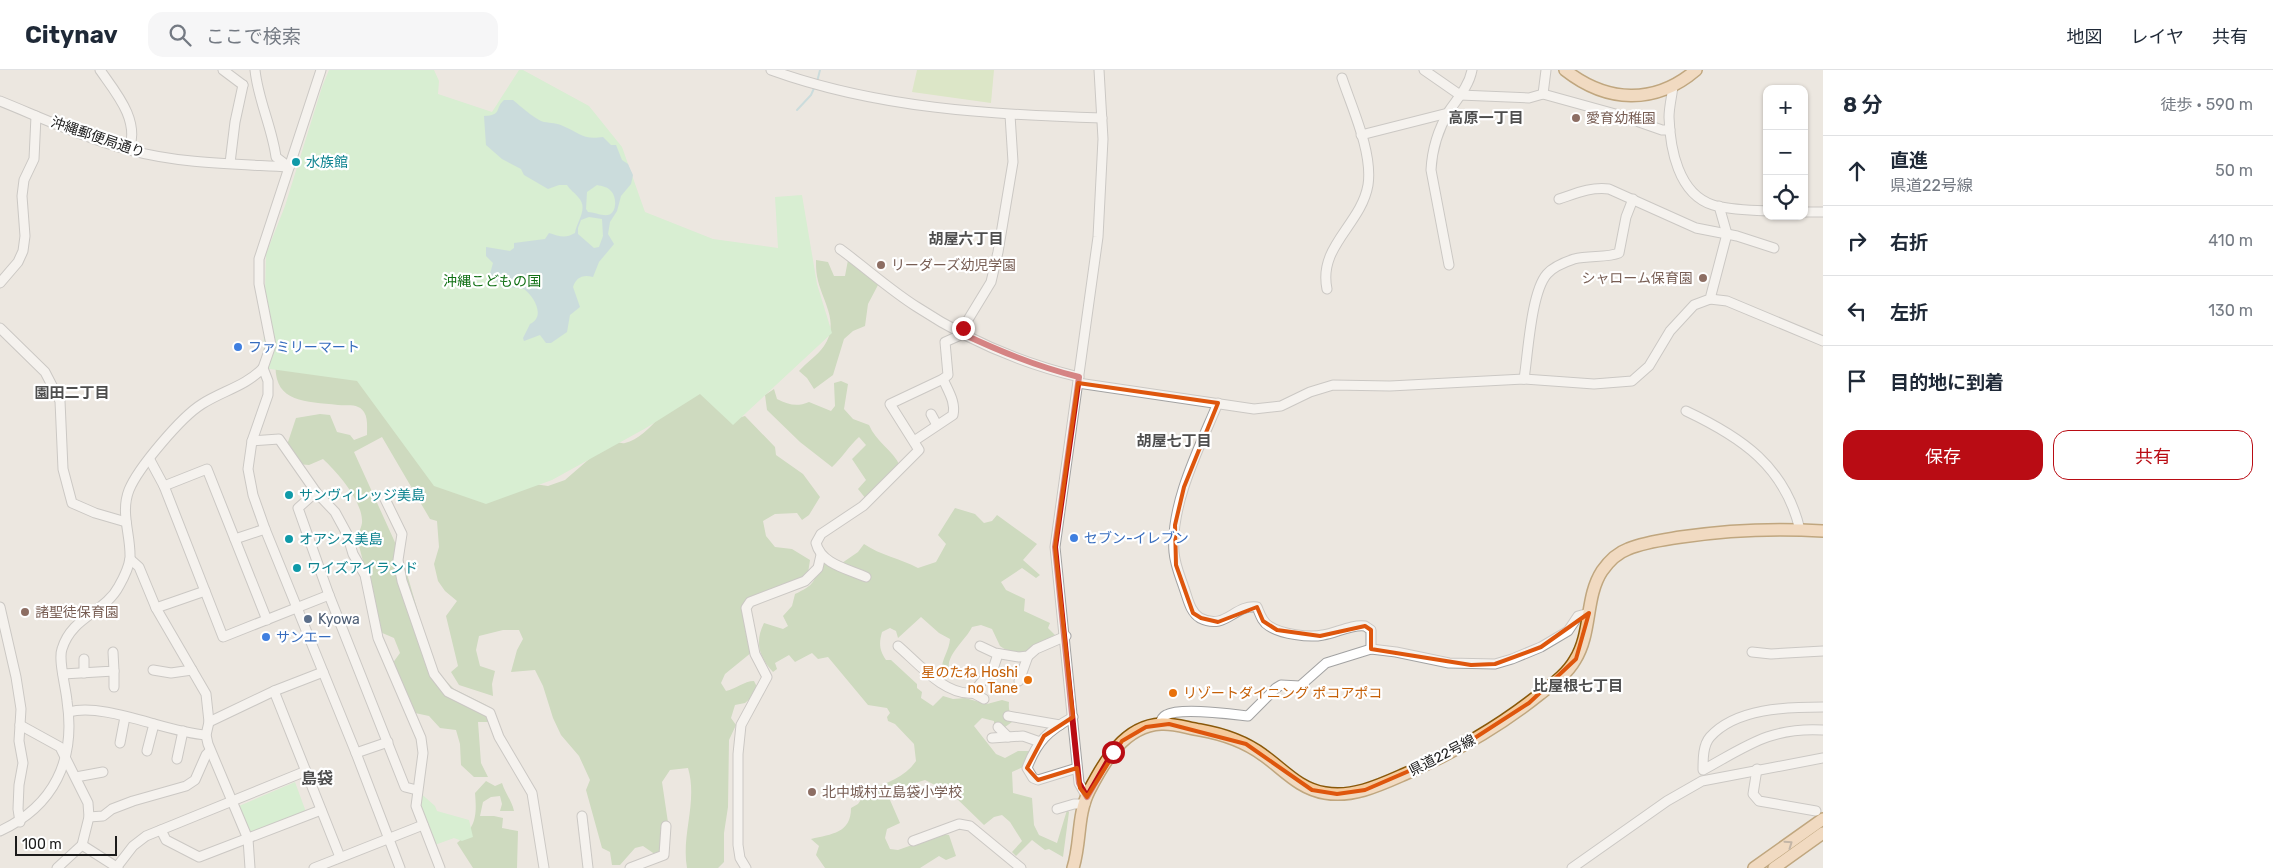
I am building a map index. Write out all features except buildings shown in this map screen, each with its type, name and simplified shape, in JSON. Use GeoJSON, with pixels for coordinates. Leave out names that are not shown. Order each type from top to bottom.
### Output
{"type":"FeatureCollection","features":[{"type":"Feature","properties":{"kind":"main road"},"geometry":{"type":"LineString","coordinates":[[1565,70],[1591,87],[1612,94],[1636,96],[1672,86],[1690,72]]}},
{"type":"Feature","properties":{"kind":"main road","name":"県道22号線"},"geometry":{"type":"LineString","coordinates":[[1074,868],[1080,822],[1086,800],[1113,752],[1122,741],[1139,730],[1160,724],[1213,732],[1246,744],[1299,784],[1312,790],[1337,794],[1365,790],[1453,752],[1536,698],[1566,671],[1576,659],[1585,634],[1588,613],[1601,572],[1609,562],[1626,549],[1642,544],[1695,535],[1743,530],[1823,531]]}},
{"type":"Feature","properties":{"kind":"main road"},"geometry":{"type":"LineString","coordinates":[[1754,868],[1819,815]]}},
{"type":"Feature","properties":{"kind":"main road"},"geometry":{"type":"LineString","coordinates":[[1774,868],[1823,833]]}},
{"type":"Feature","properties":{"kind":"street"},"geometry":{"type":"LineString","coordinates":[[100,70],[121,100],[130,118],[133,138],[129,150]]}},
{"type":"Feature","properties":{"kind":"street"},"geometry":{"type":"LineString","coordinates":[[223,70],[243,85]]}},
{"type":"Feature","properties":{"kind":"street"},"geometry":{"type":"LineString","coordinates":[[255,70],[256,81],[273,135],[276,157],[289,167]]}},
{"type":"Feature","properties":{"kind":"street"},"geometry":{"type":"LineString","coordinates":[[0,831],[20,822],[38,806],[53,787],[66,758],[69,712],[61,651],[70,630],[105,602],[118,588],[130,559],[126,522],[126,499],[130,489],[170,433],[190,412],[215,396],[247,382],[263,368],[271,345],[259,284],[260,259],[322,70]]}},
{"type":"Feature","properties":{"kind":"street"},"geometry":{"type":"LineString","coordinates":[[771,70],[816,85],[893,101],[1010,115],[1102,118]]}},
{"type":"Feature","properties":{"kind":"street"},"geometry":{"type":"LineString","coordinates":[[1057,809],[1086,800],[1080,788],[1066,636],[1055,547],[1098,237],[1102,118],[1099,70]]}},
{"type":"Feature","properties":{"kind":"street"},"geometry":{"type":"LineString","coordinates":[[1424,70],[1460,95],[1529,98],[1543,94],[1619,115],[1662,130],[1670,130]]}},
{"type":"Feature","properties":{"kind":"street"},"geometry":{"type":"LineString","coordinates":[[1449,265],[1431,170],[1431,158],[1448,113],[1468,82],[1472,70]]}},
{"type":"Feature","properties":{"kind":"street"},"geometry":{"type":"LineString","coordinates":[[1543,94],[1546,70]]}},
{"type":"Feature","properties":{"kind":"street"},"geometry":{"type":"LineString","coordinates":[[1327,289],[1324,276],[1327,262],[1353,219],[1368,186],[1367,159],[1342,78]]}},
{"type":"Feature","properties":{"kind":"street"},"geometry":{"type":"LineString","coordinates":[[243,85],[256,81]]}},
{"type":"Feature","properties":{"kind":"street"},"geometry":{"type":"LineString","coordinates":[[230,163],[243,85]]}},
{"type":"Feature","properties":{"kind":"street"},"geometry":{"type":"LineString","coordinates":[[1672,86],[1669,116],[1670,130],[1676,166],[1685,183],[1698,197],[1712,205],[1763,211]]}},
{"type":"Feature","properties":{"kind":"street","name":"沖縄郵便局通り"},"geometry":{"type":"LineString","coordinates":[[0,101],[129,150],[168,158],[289,167]]}},
{"type":"Feature","properties":{"kind":"street"},"geometry":{"type":"LineString","coordinates":[[1361,135],[1448,113]]}},
{"type":"Feature","properties":{"kind":"street"},"geometry":{"type":"LineString","coordinates":[[963,334],[963,328],[990,282],[998,252],[1013,162],[1010,115]]}},
{"type":"Feature","properties":{"kind":"street"},"geometry":{"type":"LineString","coordinates":[[0,283],[18,262],[23,251],[25,236],[22,196],[24,180],[34,159],[36,116]]}},
{"type":"Feature","properties":{"kind":"street"},"geometry":{"type":"LineString","coordinates":[[1559,199],[1584,190],[1609,189],[1696,228],[1760,242],[1774,248]]}},
{"type":"Feature","properties":{"kind":"street"},"geometry":{"type":"LineString","coordinates":[[1524,379],[1538,290],[1547,274],[1572,260],[1587,256],[1614,255],[1619,253],[1626,217],[1633,199]]}},
{"type":"Feature","properties":{"kind":"street"},"geometry":{"type":"LineString","coordinates":[[1710,299],[1727,234],[1719,206]]}},
{"type":"Feature","properties":{"kind":"street"},"geometry":{"type":"LineString","coordinates":[[1808,212],[1823,212]]}},
{"type":"Feature","properties":{"kind":"street"},"geometry":{"type":"LineString","coordinates":[[840,249],[916,307],[963,334],[1044,369],[1078,380],[1254,410],[1281,406],[1310,392],[1333,385],[1390,386],[1524,379],[1594,384],[1632,381],[1649,366],[1670,331],[1694,305],[1710,299],[1727,301],[1823,341]]}},
{"type":"Feature","properties":{"kind":"street"},"geometry":{"type":"LineString","coordinates":[[0,328],[45,372],[60,401],[63,469],[72,503],[95,514],[126,522]]}},
{"type":"Feature","properties":{"kind":"street"},"geometry":{"type":"LineString","coordinates":[[866,577],[831,562],[821,555],[816,543],[821,534],[863,506],[920,450],[890,404],[948,375],[945,342],[963,334]]}},
{"type":"Feature","properties":{"kind":"street"},"geometry":{"type":"LineString","coordinates":[[263,368],[268,381],[268,395],[252,441],[248,461],[250,482],[266,529],[400,868]]}},
{"type":"Feature","properties":{"kind":"street"},"geometry":{"type":"LineString","coordinates":[[914,441],[953,415],[952,398],[943,379]]}},
{"type":"Feature","properties":{"kind":"street"},"geometry":{"type":"LineString","coordinates":[[1218,403],[1184,487],[1175,526],[1174,551],[1176,565],[1193,613],[1201,618],[1218,622],[1230,618],[1242,609],[1257,607],[1263,621],[1268,626],[1277,630],[1306,635],[1320,636],[1365,626],[1371,630],[1371,649]]}},
{"type":"Feature","properties":{"kind":"street"},"geometry":{"type":"LineString","coordinates":[[1686,411],[1724,429],[1739,439],[1763,461],[1775,474],[1786,493],[1800,530]]}},
{"type":"Feature","properties":{"kind":"street"},"geometry":{"type":"LineString","coordinates":[[931,414],[937,425]]}},
{"type":"Feature","properties":{"kind":"street"},"geometry":{"type":"LineString","coordinates":[[252,441],[279,439],[316,492],[335,512],[364,575],[378,638],[421,738],[423,753],[416,806],[440,868]]}},
{"type":"Feature","properties":{"kind":"street"},"geometry":{"type":"LineString","coordinates":[[150,460],[164,486],[223,637],[329,595]]}},
{"type":"Feature","properties":{"kind":"street"},"geometry":{"type":"LineString","coordinates":[[164,486],[208,469],[267,620]]}},
{"type":"Feature","properties":{"kind":"street"},"geometry":{"type":"LineString","coordinates":[[316,492],[298,508],[329,595],[405,787],[417,790]]}},
{"type":"Feature","properties":{"kind":"street"},"geometry":{"type":"LineString","coordinates":[[384,497],[402,534],[398,560],[402,581],[434,674],[448,692],[490,713],[499,737],[532,793],[544,868]]}},
{"type":"Feature","properties":{"kind":"street"},"geometry":{"type":"LineString","coordinates":[[235,539],[266,529]]}},
{"type":"Feature","properties":{"kind":"street"},"geometry":{"type":"LineString","coordinates":[[746,868],[740,858],[737,831],[738,754],[741,725],[767,677],[755,654],[746,608],[750,602],[805,581],[818,568],[821,555]]}},
{"type":"Feature","properties":{"kind":"street"},"geometry":{"type":"LineString","coordinates":[[130,559],[139,567],[156,608],[206,694],[209,722],[206,735],[210,751],[248,839],[250,868]]}},
{"type":"Feature","properties":{"kind":"street"},"geometry":{"type":"LineString","coordinates":[[156,608],[205,591]]}},
{"type":"Feature","properties":{"kind":"street"},"geometry":{"type":"LineString","coordinates":[[0,607],[16,678],[20,725],[19,742],[23,763],[18,785],[20,822]]}},
{"type":"Feature","properties":{"kind":"street"},"geometry":{"type":"LineString","coordinates":[[1160,724],[1161,719],[1167,714],[1176,713],[1212,712],[1248,716],[1281,685],[1300,686],[1326,663],[1371,649],[1449,663],[1495,664],[1541,647],[1568,631],[1578,616],[1588,613]]}},
{"type":"Feature","properties":{"kind":"street"},"geometry":{"type":"LineString","coordinates":[[1019,681],[1028,656],[1036,648],[1066,636]]}},
{"type":"Feature","properties":{"kind":"street"},"geometry":{"type":"LineString","coordinates":[[898,646],[948,689],[962,694],[972,693],[984,699]]}},
{"type":"Feature","properties":{"kind":"street"},"geometry":{"type":"LineString","coordinates":[[980,646],[998,654],[1019,657],[1028,656]]}},
{"type":"Feature","properties":{"kind":"street"},"geometry":{"type":"LineString","coordinates":[[1752,652],[1771,654],[1823,651]]}},
{"type":"Feature","properties":{"kind":"street"},"geometry":{"type":"LineString","coordinates":[[113,652],[114,687]]}},
{"type":"Feature","properties":{"kind":"street"},"geometry":{"type":"LineString","coordinates":[[972,693],[994,666],[998,654]]}},
{"type":"Feature","properties":{"kind":"street"},"geometry":{"type":"LineString","coordinates":[[84,659],[84,673]]}},
{"type":"Feature","properties":{"kind":"street"},"geometry":{"type":"LineString","coordinates":[[153,670],[171,674],[192,670]]}},
{"type":"Feature","properties":{"kind":"street"},"geometry":{"type":"LineString","coordinates":[[63,674],[114,671]]}},
{"type":"Feature","properties":{"kind":"street"},"geometry":{"type":"LineString","coordinates":[[209,722],[274,691],[323,672]]}},
{"type":"Feature","properties":{"kind":"street"},"geometry":{"type":"LineString","coordinates":[[274,691],[340,857]]}},
{"type":"Feature","properties":{"kind":"street"},"geometry":{"type":"LineString","coordinates":[[1702,781],[1704,749],[1710,737],[1722,727],[1768,710],[1823,706]]}},
{"type":"Feature","properties":{"kind":"street"},"geometry":{"type":"LineString","coordinates":[[69,712],[78,710],[125,717],[206,735]]}},
{"type":"Feature","properties":{"kind":"street"},"geometry":{"type":"LineString","coordinates":[[1008,716],[1060,725]]}},
{"type":"Feature","properties":{"kind":"street"},"geometry":{"type":"LineString","coordinates":[[120,743],[125,717]]}},
{"type":"Feature","properties":{"kind":"street"},"geometry":{"type":"LineString","coordinates":[[1073,717],[1060,725],[1034,748],[1027,768],[1033,778],[1038,780],[1078,768]]}},
{"type":"Feature","properties":{"kind":"street"},"geometry":{"type":"LineString","coordinates":[[147,751],[154,724]]}},
{"type":"Feature","properties":{"kind":"street"},"geometry":{"type":"LineString","coordinates":[[20,725],[60,747],[88,804],[89,817],[82,845],[57,868]]}},
{"type":"Feature","properties":{"kind":"street"},"geometry":{"type":"LineString","coordinates":[[998,726],[1008,737]]}},
{"type":"Feature","properties":{"kind":"street"},"geometry":{"type":"LineString","coordinates":[[1703,770],[1758,738],[1800,729],[1823,730]]}},
{"type":"Feature","properties":{"kind":"street"},"geometry":{"type":"LineString","coordinates":[[177,759],[183,731]]}},
{"type":"Feature","properties":{"kind":"street"},"geometry":{"type":"LineString","coordinates":[[992,738],[1023,736],[1040,742]]}},
{"type":"Feature","properties":{"kind":"street"},"geometry":{"type":"LineString","coordinates":[[356,753],[388,742]]}},
{"type":"Feature","properties":{"kind":"street"},"geometry":{"type":"LineString","coordinates":[[89,817],[103,816],[112,809],[133,801],[186,786],[195,780],[206,755],[210,751]]}},
{"type":"Feature","properties":{"kind":"street"},"geometry":{"type":"LineString","coordinates":[[1572,868],[1667,801],[1702,781],[1757,769],[1823,758]]}},
{"type":"Feature","properties":{"kind":"street"},"geometry":{"type":"LineString","coordinates":[[1757,769],[1753,794],[1759,801],[1819,815]]}},
{"type":"Feature","properties":{"kind":"street"},"geometry":{"type":"LineString","coordinates":[[82,845],[117,868],[133,846],[146,836],[306,771]]}},
{"type":"Feature","properties":{"kind":"street"},"geometry":{"type":"LineString","coordinates":[[76,777],[102,772]]}},
{"type":"Feature","properties":{"kind":"street"},"geometry":{"type":"LineString","coordinates":[[161,830],[166,840],[199,857],[321,810]]}},
{"type":"Feature","properties":{"kind":"street"},"geometry":{"type":"LineString","coordinates":[[582,816],[588,868]]}},
{"type":"Feature","properties":{"kind":"street"},"geometry":{"type":"LineString","coordinates":[[913,841],[959,824],[970,826],[1021,868]]}},
{"type":"Feature","properties":{"kind":"street"},"geometry":{"type":"LineString","coordinates":[[314,868],[423,825]]}},
{"type":"Feature","properties":{"kind":"street"},"geometry":{"type":"LineString","coordinates":[[630,868],[664,855],[666,826]]}},
{"type":"Feature","properties":{"kind":"highlighted area"},"geometry":{"type":"Polygon","coordinates":[[[1078,383],[1218,403],[1184,487],[1175,525],[1176,565],[1193,613],[1201,618],[1218,622],[1257,607],[1263,621],[1277,630],[1320,636],[1365,626],[1371,630],[1371,649],[1471,665],[1495,664],[1541,647],[1589,613],[1576,659],[1529,703],[1453,752],[1365,790],[1337,794],[1312,790],[1246,744],[1169,724],[1146,727],[1122,741],[1087,797],[1080,788],[1077,768],[1038,780],[1027,768],[1044,736],[1073,717],[1055,547],[1078,383]]]}},
{"type":"Feature","properties":{"kind":"green space","name":"沖縄こどもの国"},"geometry":{"type":"Polygon","coordinates":[[[329,70],[434,70],[439,81],[438,94],[492,112],[519,70],[523,70],[589,106],[622,147],[645,212],[713,239],[778,248],[775,197],[802,195],[817,284],[832,333],[733,425],[700,394],[646,428],[552,480],[486,504],[434,486],[357,381],[263,368],[266,254],[285,206],[329,70]]]}},
{"type":"Feature","properties":{"kind":"green space"},"geometry":{"type":"Polygon","coordinates":[[[917,70],[994,70],[991,103],[912,92],[917,70]]]}},
{"type":"Feature","properties":{"kind":"green space"},"geometry":{"type":"Polygon","coordinates":[[[276,240],[527,483],[548,486],[565,480],[610,441],[623,443],[635,439],[644,433],[661,415],[689,376],[731,420],[745,416],[775,447],[776,455],[803,474],[820,497],[809,515],[802,520],[797,513],[775,514],[763,521],[766,536],[775,547],[792,549],[810,560],[807,580],[743,606],[752,652],[725,674],[721,683],[726,691],[754,681],[759,691],[745,703],[735,705],[731,718],[736,725],[729,740],[728,807],[724,833],[724,862],[718,868],[687,868],[686,843],[691,793],[688,768],[670,770],[662,782],[670,836],[667,850],[656,855],[643,846],[635,848],[620,865],[612,865],[610,852],[602,848],[586,790],[590,780],[579,756],[561,735],[535,670],[511,672],[517,650],[523,639],[519,630],[503,630],[479,636],[476,650],[480,666],[495,671],[492,684],[493,696],[459,685],[451,672],[458,666],[446,616],[457,601],[445,591],[438,581],[434,564],[439,547],[437,521],[430,519],[382,437],[354,452],[403,560],[429,650],[439,674],[454,689],[486,705],[494,722],[478,722],[481,763],[488,777],[474,777],[461,765],[460,744],[456,730],[440,728],[429,716],[415,713],[392,664],[400,653],[394,638],[380,632],[358,542],[362,520],[357,503],[341,478],[323,459],[309,465],[298,464],[287,445],[296,418],[320,414],[330,415],[337,432],[350,435],[354,440],[367,435],[367,423],[365,414],[359,407],[302,400],[284,392],[279,384],[276,373],[276,240]]]}},
{"type":"Feature","properties":{"kind":"green space"},"geometry":{"type":"Polygon","coordinates":[[[816,260],[828,262],[834,276],[845,276],[848,260],[878,285],[868,304],[865,326],[853,331],[844,339],[833,375],[814,389],[807,378],[799,371],[824,346],[831,328],[828,311],[817,276],[816,260]]]}},
{"type":"Feature","properties":{"kind":"green space"},"geometry":{"type":"Polygon","coordinates":[[[841,381],[848,384],[844,409],[853,419],[869,425],[900,466],[866,499],[858,489],[866,480],[852,459],[866,445],[859,437],[832,467],[800,442],[767,410],[765,395],[774,389],[777,399],[785,403],[797,405],[809,402],[831,411],[835,406],[834,383],[841,381]]]}},
{"type":"Feature","properties":{"kind":"green space"},"geometry":{"type":"Polygon","coordinates":[[[955,508],[975,514],[984,523],[992,521],[997,515],[1037,544],[1023,560],[1040,575],[1036,578],[1022,568],[1001,582],[1006,590],[1025,599],[1024,611],[1050,623],[1048,628],[1055,635],[1029,650],[1015,653],[1000,646],[992,629],[981,625],[972,627],[950,658],[949,670],[943,677],[942,667],[950,639],[939,633],[921,617],[898,638],[896,631],[890,628],[882,632],[881,650],[886,660],[891,660],[917,684],[917,688],[922,692],[921,698],[933,706],[943,696],[953,699],[965,698],[987,704],[1002,700],[1009,702],[1012,722],[1005,727],[994,727],[994,721],[982,718],[974,726],[996,754],[1005,758],[1018,751],[1030,751],[1023,767],[1012,772],[1013,793],[1032,798],[1034,825],[1039,835],[1057,843],[1067,810],[1069,812],[1063,857],[1049,849],[1045,850],[1032,840],[1016,856],[1012,852],[1022,841],[1010,822],[1002,815],[994,817],[984,825],[951,793],[925,780],[889,791],[890,800],[900,823],[887,829],[885,838],[890,849],[898,850],[943,834],[949,835],[956,856],[946,860],[939,856],[920,868],[825,868],[816,855],[819,846],[811,839],[839,831],[848,823],[851,808],[858,804],[869,788],[889,782],[907,771],[916,761],[914,744],[895,724],[888,721],[887,717],[890,713],[887,708],[868,705],[828,657],[818,659],[812,653],[795,662],[789,655],[775,663],[777,669],[773,672],[761,654],[759,642],[761,630],[764,623],[783,629],[788,626],[783,616],[792,606],[795,594],[813,582],[818,561],[867,580],[868,575],[842,563],[858,552],[864,544],[918,568],[936,562],[946,544],[938,535],[955,508]]]}},
{"type":"Feature","properties":{"kind":"green space"},"geometry":{"type":"Polygon","coordinates":[[[486,781],[495,786],[502,783],[514,811],[500,811],[502,804],[500,796],[491,797],[483,802],[480,816],[503,818],[502,828],[518,831],[517,868],[473,868],[457,843],[472,826],[476,808],[475,793],[486,781]]]}},
{"type":"Feature","properties":{"kind":"green space"},"geometry":{"type":"Polygon","coordinates":[[[295,782],[306,812],[254,834],[247,830],[239,806],[295,782]]]}},
{"type":"Feature","properties":{"kind":"green space"},"geometry":{"type":"Polygon","coordinates":[[[417,790],[435,806],[437,811],[469,820],[473,837],[462,841],[454,838],[432,846],[423,825],[417,790]]]}},
{"type":"Feature","properties":{"kind":"water"},"geometry":{"type":"Polygon","coordinates":[[[504,100],[513,100],[541,121],[561,125],[586,137],[603,137],[611,145],[616,145],[622,160],[628,164],[633,175],[631,184],[621,196],[617,211],[610,222],[608,234],[614,244],[599,262],[593,277],[583,276],[576,281],[573,287],[580,307],[570,315],[567,332],[551,343],[546,343],[540,335],[524,341],[523,338],[530,324],[537,317],[538,312],[535,301],[524,289],[506,288],[490,274],[493,263],[486,256],[486,247],[510,251],[514,248],[514,243],[545,239],[549,233],[562,236],[571,235],[575,233],[581,215],[581,201],[567,185],[559,185],[548,189],[524,175],[521,169],[502,159],[486,145],[484,116],[496,113],[504,100]],[[597,185],[587,192],[586,209],[588,212],[603,215],[611,214],[615,204],[613,194],[605,187],[597,185]],[[589,217],[581,220],[578,234],[594,248],[599,247],[603,236],[602,219],[589,217]]]}},
{"type":"Feature","properties":{"kind":"waterway"},"geometry":{"type":"LineString","coordinates":[[817,82],[820,70]]}},
{"type":"Feature","properties":{"kind":"waterway"},"geometry":{"type":"LineString","coordinates":[[797,110],[811,95],[815,86]]}},
{"type":"Feature","properties":{"kind":"place","name":"愛育幼稚園"},"geometry":{"type":"Point","coordinates":[1576,118]}},
{"type":"Feature","properties":{"kind":"place","name":"水族館"},"geometry":{"type":"Point","coordinates":[296,162]}},
{"type":"Feature","properties":{"kind":"place","name":"リーダーズ幼児学園"},"geometry":{"type":"Point","coordinates":[881,265]}},
{"type":"Feature","properties":{"kind":"place","name":"シャローム保育園"},"geometry":{"type":"Point","coordinates":[1703,278]}},
{"type":"Feature","properties":{"kind":"place","name":"ファミリーマート"},"geometry":{"type":"Point","coordinates":[238,347]}},
{"type":"Feature","properties":{"kind":"place","name":"サンヴィレッジ美島"},"geometry":{"type":"Point","coordinates":[289,495]}},
{"type":"Feature","properties":{"kind":"place","name":"セブン-イレブン"},"geometry":{"type":"Point","coordinates":[1074,538]}},
{"type":"Feature","properties":{"kind":"place","name":"オアシス美島"},"geometry":{"type":"Point","coordinates":[289,539]}},
{"type":"Feature","properties":{"kind":"place","name":"ワイズアイランド"},"geometry":{"type":"Point","coordinates":[297,568]}},
{"type":"Feature","properties":{"kind":"place","name":"諸聖徒保育園"},"geometry":{"type":"Point","coordinates":[25,612]}},
{"type":"Feature","properties":{"kind":"place","name":"Kyowa"},"geometry":{"type":"Point","coordinates":[308,619]}},
{"type":"Feature","properties":{"kind":"place","name":"サンエー"},"geometry":{"type":"Point","coordinates":[266,637]}},
{"type":"Feature","properties":{"kind":"place","name":"星のたね Hoshi no Tane"},"geometry":{"type":"Point","coordinates":[1028,680]}},
{"type":"Feature","properties":{"kind":"place","name":"リゾートダイニング ポコアポコ"},"geometry":{"type":"Point","coordinates":[1173,693]}},
{"type":"Feature","properties":{"kind":"place","name":"北中城村立島袋小学校"},"geometry":{"type":"Point","coordinates":[812,792]}},
{"type":"Feature","properties":{"kind":"district","name":"高原一丁目"},"geometry":{"type":"Point","coordinates":[1486,118]}},
{"type":"Feature","properties":{"kind":"district","name":"胡屋六丁目"},"geometry":{"type":"Point","coordinates":[966,239]}},
{"type":"Feature","properties":{"kind":"district","name":"園田二丁目"},"geometry":{"type":"Point","coordinates":[72,393]}},
{"type":"Feature","properties":{"kind":"district","name":"胡屋七丁目"},"geometry":{"type":"Point","coordinates":[1174,441]}},
{"type":"Feature","properties":{"kind":"district","name":"比屋根七丁目"},"geometry":{"type":"Point","coordinates":[1578,686]}},
{"type":"Feature","properties":{"kind":"district","name":"島袋"},"geometry":{"type":"Point","coordinates":[317,778]}},
{"type":"Feature","properties":{"kind":"route"},"geometry":{"type":"LineString","coordinates":[[963,328],[963,334],[1006,354],[1044,369],[1079,377],[1055,547],[1066,636],[1079,783],[1084,795],[1087,797],[1113,752]]}}]}
